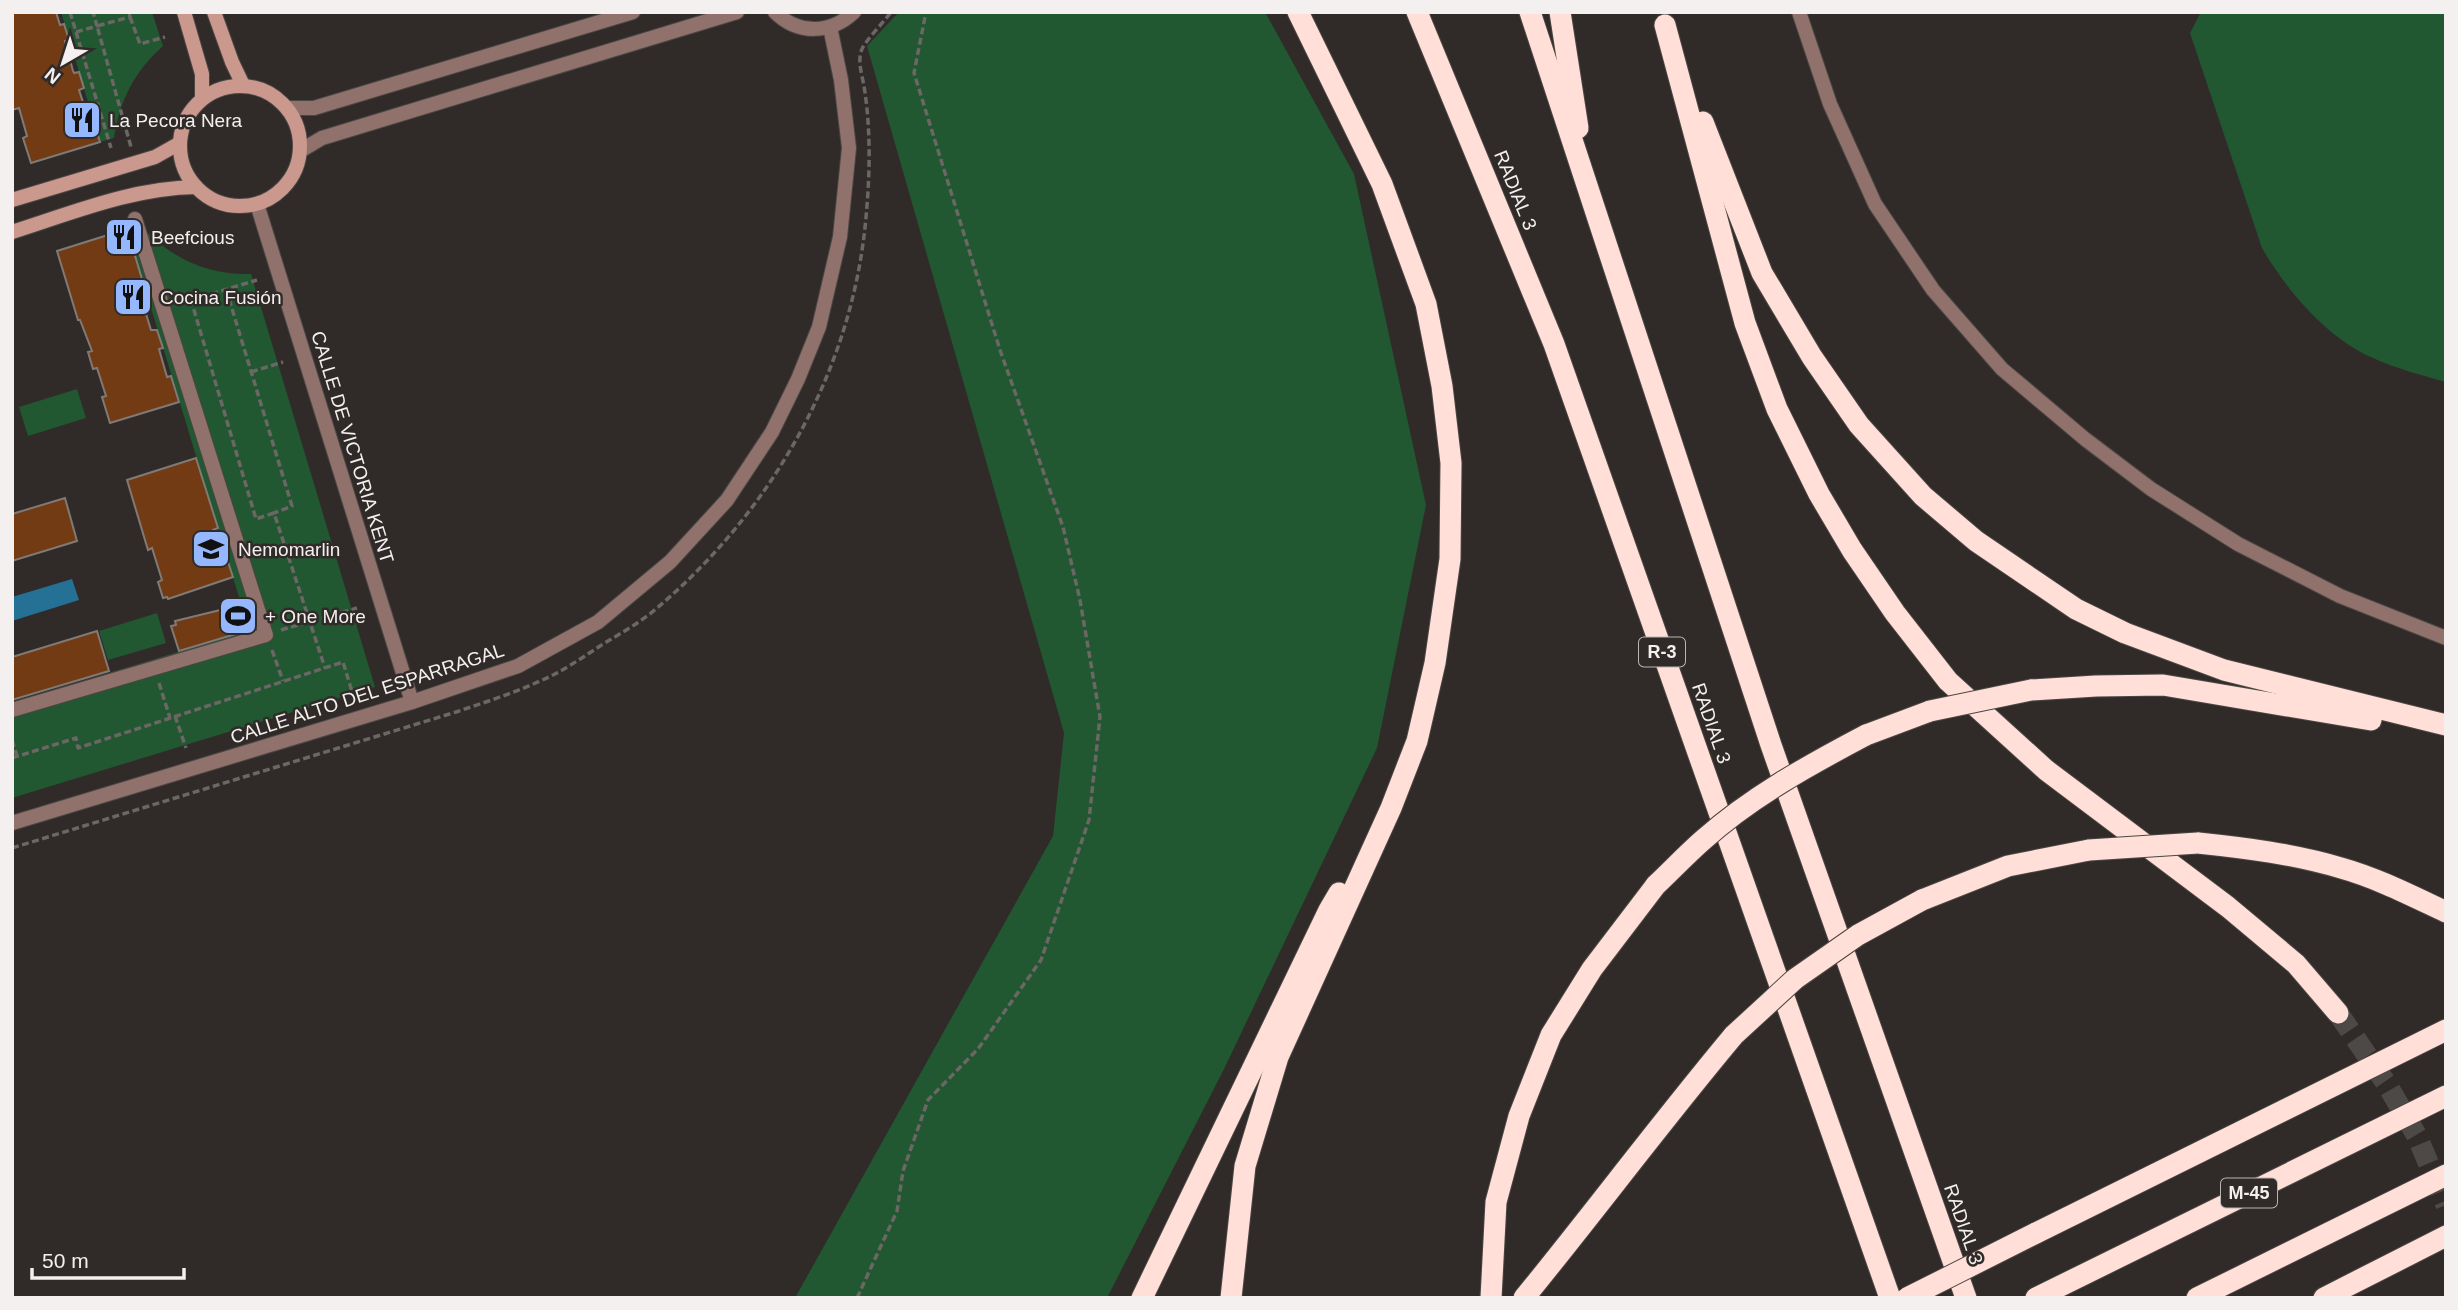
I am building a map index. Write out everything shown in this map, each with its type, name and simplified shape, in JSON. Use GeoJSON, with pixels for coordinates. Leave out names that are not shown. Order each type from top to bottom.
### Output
{"type":"FeatureCollection","features":[{"type":"Feature","properties":{"kind":"highway"},"geometry":{"type":"LineString","coordinates":[[1231,1298],[1245,1166],[1278,1057],[1391,808],[1416,741],[1435,663],[1450,559],[1451,463],[1442,386],[1426,303],[1382,184],[1298,12]]}},
{"type":"Feature","properties":{"kind":"highway","name":"RADIAL 3"},"geometry":{"type":"LineString","coordinates":[[1417,12],[1554,344],[1890,1298]]}},
{"type":"Feature","properties":{"kind":"highway","name":"RADIAL 3"},"geometry":{"type":"LineString","coordinates":[[1530,12],[1587,193],[1771,745],[1966,1298]]}},
{"type":"Feature","properties":{"kind":"highway"},"geometry":{"type":"LineString","coordinates":[[1560,12],[1587,193]]}},
{"type":"Feature","properties":{"kind":"highway"},"geometry":{"type":"LineString","coordinates":[[1663,18],[1762,273],[1812,357],[1859,425],[1923,496],[1976,541],[2025,575],[2076,609],[2125,633],[2224,670],[2446,725]]}},
{"type":"Feature","properties":{"kind":"highway"},"geometry":{"type":"LineString","coordinates":[[1663,18],[1745,323],[1772,396],[1819,494],[1852,550],[1948,681],[2046,770],[2228,908],[2296,964],[2338,1013]]}},
{"type":"Feature","properties":{"kind":"highway"},"geometry":{"type":"LineString","coordinates":[[1491,1298],[1496,1202],[1519,1116],[1551,1035],[1592,969],[1656,885],[1704,839],[1754,800],[1810,765],[1866,735],[1930,711],[2031,690],[2096,685],[2163,685],[2446,733]]}},
{"type":"Feature","properties":{"kind":"highway"},"geometry":{"type":"LineString","coordinates":[[1142,1298],[1329,910],[1391,808]]}},
{"type":"Feature","properties":{"kind":"highway"},"geometry":{"type":"LineString","coordinates":[[1524,1298],[1657,1127],[1734,1034],[1796,979],[1858,935],[1922,900],[2008,866],[2089,850],[2197,844],[2266,850],[2342,868],[2446,912]]}},
{"type":"Feature","properties":{"kind":"highway"},"geometry":{"type":"LineString","coordinates":[[1907,1298],[2446,1030]]}},
{"type":"Feature","properties":{"kind":"highway","name":"M-45"},"geometry":{"type":"LineString","coordinates":[[2044,1294],[2446,1096]]}},
{"type":"Feature","properties":{"kind":"highway"},"geometry":{"type":"LineString","coordinates":[[2197,1298],[2446,1175]]}},
{"type":"Feature","properties":{"kind":"highway"},"geometry":{"type":"LineString","coordinates":[[2324,1298],[2446,1236]]}},
{"type":"Feature","properties":{"kind":"main road"},"geometry":{"type":"LineString","coordinates":[[184,12],[202,74],[202,98]]}},
{"type":"Feature","properties":{"kind":"main road"},"geometry":{"type":"LineString","coordinates":[[214,12],[243,85]]}},
{"type":"Feature","properties":{"kind":"main road"},"geometry":{"type":"LineString","coordinates":[[243,85],[268,92],[288,108],[298,128],[300,151],[294,174],[278,193],[257,204],[240,206],[224,204],[196,187],[186,174],[180,143],[186,118],[202,98],[215,90],[243,85]]}},
{"type":"Feature","properties":{"kind":"main road"},"geometry":{"type":"LineString","coordinates":[[12,200],[155,157],[180,143]]}},
{"type":"Feature","properties":{"kind":"main road"},"geometry":{"type":"LineString","coordinates":[[12,232],[126,196],[166,188],[196,187]]}},
{"type":"Feature","properties":{"kind":"street"},"geometry":{"type":"LineString","coordinates":[[288,108],[314,108],[633,12]]}},
{"type":"Feature","properties":{"kind":"street"},"geometry":{"type":"LineString","coordinates":[[300,151],[322,138],[737,12]]}},
{"type":"Feature","properties":{"kind":"street"},"geometry":{"type":"LineString","coordinates":[[775,12],[797,27],[819,29],[847,19],[854,12]]}},
{"type":"Feature","properties":{"kind":"street"},"geometry":{"type":"LineString","coordinates":[[1799,12],[1830,104],[1875,204],[1933,290],[2001,369],[2085,439],[2151,489],[2238,544],[2340,596],[2446,638]]}},
{"type":"Feature","properties":{"kind":"street","name":"CALLE ALTO DEL ESPARRAGAL"},"geometry":{"type":"LineString","coordinates":[[12,823],[411,702],[518,666],[598,622],[670,562],[727,500],[772,432],[819,327],[840,237],[849,148],[841,80],[830,27]]}},
{"type":"Feature","properties":{"kind":"street","name":"CALLE DE VICTORIA KENT"},"geometry":{"type":"LineString","coordinates":[[257,204],[411,702]]}},
{"type":"Feature","properties":{"kind":"street"},"geometry":{"type":"LineString","coordinates":[[12,710],[266,635],[135,219]]}},
{"type":"Feature","properties":{"kind":"path"},"geometry":{"type":"LineString","coordinates":[[70,12],[111,148]]}},
{"type":"Feature","properties":{"kind":"path"},"geometry":{"type":"LineString","coordinates":[[93,12],[131,147]]}},
{"type":"Feature","properties":{"kind":"path"},"geometry":{"type":"LineString","coordinates":[[12,848],[510,694],[556,674],[624,631],[655,610],[686,582],[744,518],[777,473],[818,395],[844,331],[858,278],[869,181],[868,109],[860,60],[862,49],[891,12]]}},
{"type":"Feature","properties":{"kind":"path"},"geometry":{"type":"LineString","coordinates":[[856,1298],[897,1210],[903,1171],[928,1100],[978,1049],[1041,960],[1089,820],[1100,718],[1080,600],[1063,527],[1000,350],[914,73],[926,12]]}},
{"type":"Feature","properties":{"kind":"path"},"geometry":{"type":"LineString","coordinates":[[76,32],[130,14],[140,44],[165,37]]}},
{"type":"Feature","properties":{"kind":"path"},"geometry":{"type":"LineString","coordinates":[[177,297],[179,304],[257,281]]}},
{"type":"Feature","properties":{"kind":"path"},"geometry":{"type":"LineString","coordinates":[[191,300],[256,519],[292,506],[226,289]]}},
{"type":"Feature","properties":{"kind":"path"},"geometry":{"type":"LineString","coordinates":[[251,372],[283,362]]}},
{"type":"Feature","properties":{"kind":"path"},"geometry":{"type":"LineString","coordinates":[[274,513],[324,668]]}},
{"type":"Feature","properties":{"kind":"path"},"geometry":{"type":"LineString","coordinates":[[283,681],[266,635],[356,608]]}},
{"type":"Feature","properties":{"kind":"path"},"geometry":{"type":"LineString","coordinates":[[12,740],[15,757],[76,738],[78,748],[343,662],[354,698]]}},
{"type":"Feature","properties":{"kind":"path"},"geometry":{"type":"LineString","coordinates":[[155,668],[186,748]]}},
{"type":"Feature","properties":{"kind":"green space"},"geometry":{"type":"Polygon","coordinates":[[[61,12],[152,12],[163,46],[144,66],[124,99],[114,138],[100,142],[61,12]]]}},
{"type":"Feature","properties":{"kind":"green space"},"geometry":{"type":"Polygon","coordinates":[[[899,12],[1265,12],[1354,174],[1426,505],[1377,748],[1224,1069],[1107,1298],[795,1298],[1053,836],[1064,733],[867,46],[899,12]]]}},
{"type":"Feature","properties":{"kind":"green space"},"geometry":{"type":"Polygon","coordinates":[[[2201,12],[2446,12],[2446,382],[2409,372],[2356,349],[2324,326],[2283,281],[2262,248],[2190,33],[2201,12]]]}},
{"type":"Feature","properties":{"kind":"green space"},"geometry":{"type":"Polygon","coordinates":[[[140,225],[164,247],[190,262],[219,271],[251,274],[375,687],[12,798],[12,703],[249,630],[127,229],[140,225]]]}},
{"type":"Feature","properties":{"kind":"green space"},"geometry":{"type":"Polygon","coordinates":[[[77,389],[86,418],[28,436],[19,407],[77,389]]]}},
{"type":"Feature","properties":{"kind":"green space"},"geometry":{"type":"Polygon","coordinates":[[[157,613],[166,643],[108,660],[99,631],[157,613]]]}},
{"type":"Feature","properties":{"kind":"water"},"geometry":{"type":"Polygon","coordinates":[[[72,579],[79,600],[12,621],[12,597],[72,579]]]}},
{"type":"Feature","properties":{"kind":"building"},"geometry":{"type":"Polygon","coordinates":[[[12,12],[56,12],[60,25],[64,24],[69,40],[65,41],[73,71],[79,72],[84,88],[79,90],[88,117],[92,116],[100,142],[31,163],[23,138],[27,136],[19,108],[12,110],[12,12]]]}},
{"type":"Feature","properties":{"kind":"building"},"geometry":{"type":"Polygon","coordinates":[[[127,229],[148,299],[143,304],[151,330],[157,330],[163,348],[159,349],[167,377],[171,376],[179,402],[110,423],[102,397],[106,396],[97,368],[93,369],[88,352],[92,351],[78,320],[57,251],[127,229]]]}},
{"type":"Feature","properties":{"kind":"building"},"geometry":{"type":"Polygon","coordinates":[[[196,458],[218,528],[213,530],[213,533],[221,560],[227,559],[233,577],[168,599],[163,598],[158,582],[162,580],[152,548],[148,550],[127,480],[196,458]]]}},
{"type":"Feature","properties":{"kind":"building"},"geometry":{"type":"Polygon","coordinates":[[[65,498],[77,541],[12,561],[12,514],[65,498]]]}},
{"type":"Feature","properties":{"kind":"building"},"geometry":{"type":"Polygon","coordinates":[[[241,605],[249,630],[179,651],[171,626],[176,625],[175,621],[241,605]]]}},
{"type":"Feature","properties":{"kind":"building"},"geometry":{"type":"Polygon","coordinates":[[[97,631],[109,671],[12,700],[12,657],[97,631]]]}},
{"type":"Feature","properties":{"kind":"tunnel"},"geometry":{"type":"LineString","coordinates":[[2338,1013],[2386,1083],[2417,1136],[2446,1205]]}},
{"type":"Feature","properties":{"kind":"place","name":"La Pecora Nera"},"geometry":{"type":"Point","coordinates":[82,120]}},
{"type":"Feature","properties":{"kind":"place","name":"Beefcious"},"geometry":{"type":"Point","coordinates":[124,237]}},
{"type":"Feature","properties":{"kind":"place","name":"Cocina Fusión"},"geometry":{"type":"Point","coordinates":[133,297]}},
{"type":"Feature","properties":{"kind":"place","name":"Nemomarlin"},"geometry":{"type":"Point","coordinates":[211,549]}},
{"type":"Feature","properties":{"kind":"place","name":"+ One More"},"geometry":{"type":"Point","coordinates":[238,616]}}]}
